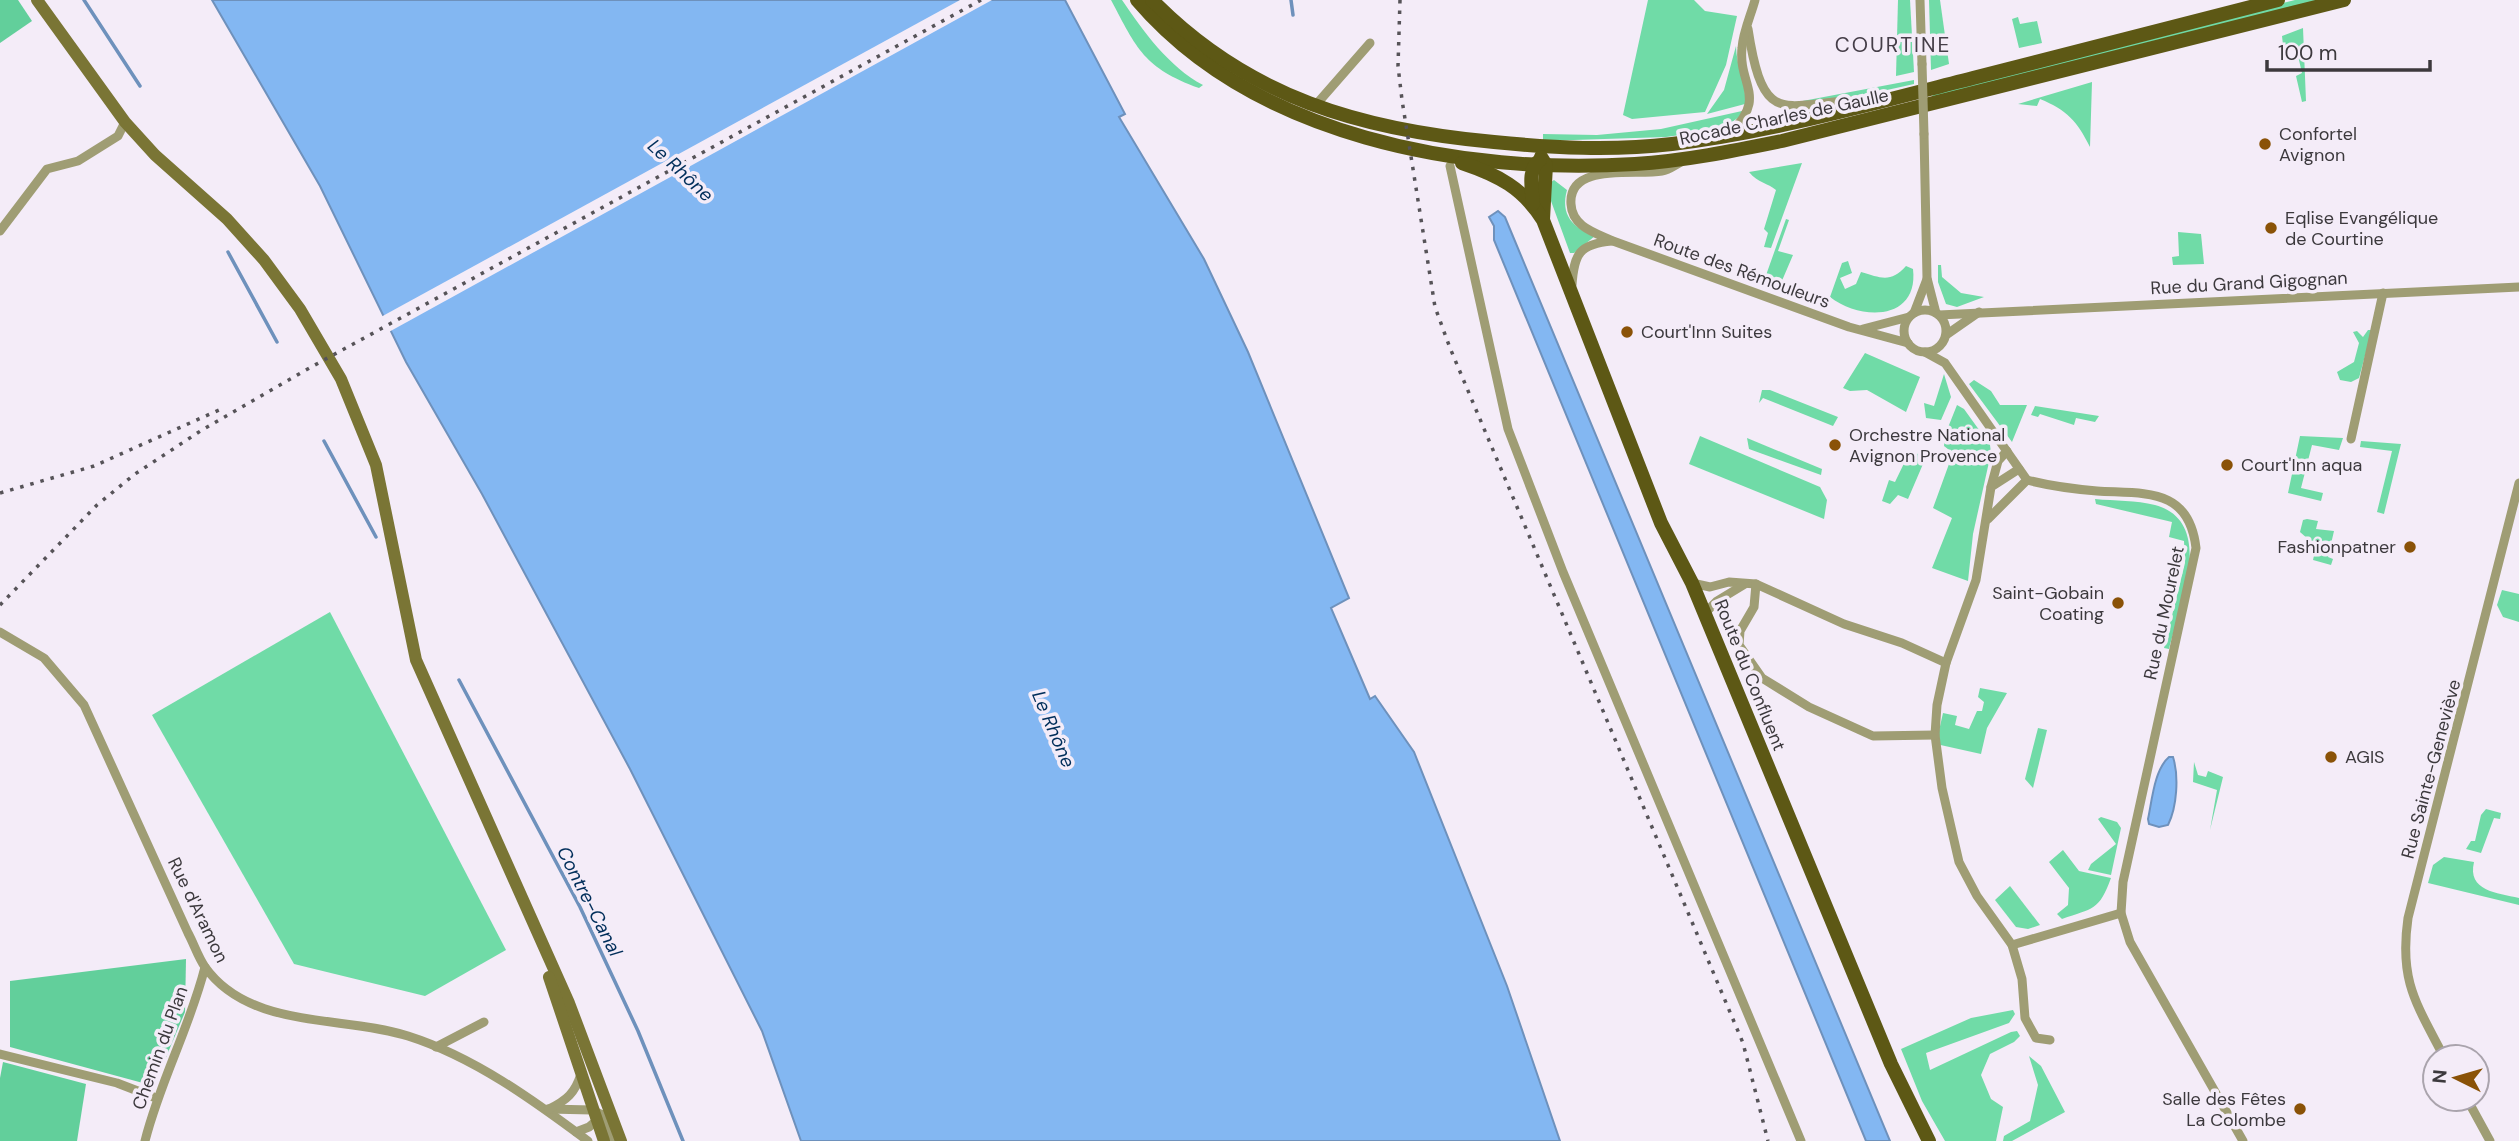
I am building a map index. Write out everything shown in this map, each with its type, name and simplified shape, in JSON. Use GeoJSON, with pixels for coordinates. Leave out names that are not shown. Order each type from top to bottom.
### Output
{"type":"FeatureCollection","features":[{"type":"Feature","properties":{"kind":"main road"},"geometry":{"type":"LineString","coordinates":[[37,0],[93,82],[125,122],[155,155],[227,219],[264,260],[300,309],[341,379],[376,465],[416,660],[535,933],[569,1003],[621,1141]]}},
{"type":"Feature","properties":{"kind":"main road","name":"Rocade Charles de Gaulle"},"geometry":{"type":"LineString","coordinates":[[1137,0],[1169,33],[1255,92],[1307,116],[1375,139],[1446,160],[1627,164],[1689,158],[1845,127],[2344,0]]}},
{"type":"Feature","properties":{"kind":"main road","name":"Rocade Charles de Gaulle"},"geometry":{"type":"LineString","coordinates":[[1152,0],[1225,62],[1314,107],[1380,125],[1457,139],[1576,149],[1645,147],[1729,134],[1884,100],[2278,0]]}},
{"type":"Feature","properties":{"kind":"main road"},"geometry":{"type":"LineString","coordinates":[[1523,145],[1541,163],[1543,220]]}},
{"type":"Feature","properties":{"kind":"main road"},"geometry":{"type":"LineString","coordinates":[[1541,163],[1556,155],[1607,156],[1645,147]]}},
{"type":"Feature","properties":{"kind":"main road","name":"Route du Confluent"},"geometry":{"type":"LineString","coordinates":[[1446,160],[1508,182],[1533,204],[1543,220],[1661,523],[1692,583],[1891,1065],[1929,1141]]}},
{"type":"Feature","properties":{"kind":"main road"},"geometry":{"type":"LineString","coordinates":[[1533,204],[1541,163]]}},
{"type":"Feature","properties":{"kind":"main road"},"geometry":{"type":"LineString","coordinates":[[535,933],[581,1074],[598,1116],[604,1141]]}},
{"type":"Feature","properties":{"kind":"street"},"geometry":{"type":"LineString","coordinates":[[1729,134],[1743,119],[1749,103],[1749,84],[1741,62],[1742,44],[1755,0]]}},
{"type":"Feature","properties":{"kind":"street"},"geometry":{"type":"LineString","coordinates":[[1920,0],[1927,278],[1937,314],[1945,324],[1945,363]]}},
{"type":"Feature","properties":{"kind":"street"},"geometry":{"type":"LineString","coordinates":[[1748,29],[1754,69],[1765,92],[1776,102],[1788,107],[1805,107],[1844,100],[1884,100]]}},
{"type":"Feature","properties":{"kind":"street"},"geometry":{"type":"LineString","coordinates":[[1314,107],[1370,43]]}},
{"type":"Feature","properties":{"kind":"street"},"geometry":{"type":"LineString","coordinates":[[0,231],[47,169],[78,161],[118,136],[125,122]]}},
{"type":"Feature","properties":{"kind":"street","name":"Route des Rémouleurs"},"geometry":{"type":"LineString","coordinates":[[1689,158],[1664,171],[1589,177],[1575,187],[1571,204],[1576,220],[1589,230],[1614,241],[1860,329],[1908,343]]}},
{"type":"Feature","properties":{"kind":"street"},"geometry":{"type":"LineString","coordinates":[[1446,160],[1508,429],[1563,572],[1801,1141]]}},
{"type":"Feature","properties":{"kind":"street"},"geometry":{"type":"LineString","coordinates":[[1572,291],[1575,259],[1582,250],[1592,243],[1614,241]]}},
{"type":"Feature","properties":{"kind":"street"},"geometry":{"type":"LineString","coordinates":[[1927,278],[1904,330],[1908,343],[1945,363],[2026,480],[1988,519]]}},
{"type":"Feature","properties":{"kind":"street","name":"Rue du Grand Gigognan"},"geometry":{"type":"LineString","coordinates":[[1937,314],[2519,287]]}},
{"type":"Feature","properties":{"kind":"street"},"geometry":{"type":"LineString","coordinates":[[2351,439],[2383,293]]}},
{"type":"Feature","properties":{"kind":"street"},"geometry":{"type":"LineString","coordinates":[[1860,329],[1925,310],[1937,314]]}},
{"type":"Feature","properties":{"kind":"street"},"geometry":{"type":"LineString","coordinates":[[1924,352],[1935,350],[1944,339],[1980,311]]}},
{"type":"Feature","properties":{"kind":"street"},"geometry":{"type":"LineString","coordinates":[[2007,451],[1998,461],[1991,486],[1988,519],[1976,580],[1946,663],[1937,705],[1936,735],[1942,788],[1959,862],[1977,896],[2012,945],[2022,979],[2025,1018],[2036,1038],[2050,1040]]}},
{"type":"Feature","properties":{"kind":"street"},"geometry":{"type":"LineString","coordinates":[[1991,486],[2020,469]]}},
{"type":"Feature","properties":{"kind":"street","name":"Rue du Mourelet"},"geometry":{"type":"LineString","coordinates":[[2026,480],[2067,488],[2159,495],[2186,514],[2194,534],[2196,548],[2123,882],[2121,913]]}},
{"type":"Feature","properties":{"kind":"street","name":"Rue Sainte-Geneviève"},"geometry":{"type":"LineString","coordinates":[[2437,1043],[2415,1001],[2407,979],[2403,952],[2411,907],[2519,483]]}},
{"type":"Feature","properties":{"kind":"street"},"geometry":{"type":"LineString","coordinates":[[1692,583],[1710,587],[1729,582],[1751,584],[1844,624],[1902,643],[1946,663]]}},
{"type":"Feature","properties":{"kind":"street"},"geometry":{"type":"LineString","coordinates":[[1704,614],[1717,601],[1751,584]]}},
{"type":"Feature","properties":{"kind":"street"},"geometry":{"type":"LineString","coordinates":[[1751,584],[1754,607],[1740,631],[1740,645],[1762,678],[1809,707],[1873,736],[1936,735]]}},
{"type":"Feature","properties":{"kind":"street","name":"Rue d'Aramon"},"geometry":{"type":"LineString","coordinates":[[0,632],[44,658],[84,705],[205,967],[239,996],[263,1008],[408,1036],[486,1071],[548,1109],[598,1116]]}},
{"type":"Feature","properties":{"kind":"street"},"geometry":{"type":"LineString","coordinates":[[2012,945],[2121,913],[2130,942],[2243,1141]]}},
{"type":"Feature","properties":{"kind":"street","name":"Chemin du Plan"},"geometry":{"type":"LineString","coordinates":[[145,1141],[156,1098],[191,1014],[205,967]]}},
{"type":"Feature","properties":{"kind":"street"},"geometry":{"type":"LineString","coordinates":[[436,1047],[484,1022]]}},
{"type":"Feature","properties":{"kind":"street"},"geometry":{"type":"LineString","coordinates":[[0,1054],[117,1083],[156,1098]]}},
{"type":"Feature","properties":{"kind":"street"},"geometry":{"type":"LineString","coordinates":[[581,1074],[576,1088],[566,1101],[548,1109],[588,1141]]}},
{"type":"Feature","properties":{"kind":"street"},"geometry":{"type":"LineString","coordinates":[[576,1132],[598,1116],[605,1097]]}},
{"type":"Feature","properties":{"kind":"street"},"geometry":{"type":"LineString","coordinates":[[2475,1113],[2490,1141]]}},
{"type":"Feature","properties":{"kind":"street"},"geometry":{"type":"LineString","coordinates":[[598,1116],[614,1141]]}},
{"type":"Feature","properties":{"kind":"green space"},"geometry":{"type":"Polygon","coordinates":[[[0,0],[18,0],[32,21],[0,43],[0,0]]]}},
{"type":"Feature","properties":{"kind":"green space"},"geometry":{"type":"Polygon","coordinates":[[[1111,0],[1122,0],[1168,58],[1203,85],[1199,88],[1166,73],[1144,55],[1111,0]]]}},
{"type":"Feature","properties":{"kind":"green space"},"geometry":{"type":"Polygon","coordinates":[[[1648,0],[1694,0],[1705,11],[1737,16],[1726,65],[1705,112],[1632,119],[1623,115],[1648,0]]]}},
{"type":"Feature","properties":{"kind":"green space"},"geometry":{"type":"Polygon","coordinates":[[[1898,0],[1910,0],[1914,72],[1896,76],[1898,0]]]}},
{"type":"Feature","properties":{"kind":"green space"},"geometry":{"type":"Polygon","coordinates":[[[1929,0],[1940,0],[1949,64],[1931,70],[1929,0]]]}},
{"type":"Feature","properties":{"kind":"green space"},"geometry":{"type":"Polygon","coordinates":[[[2295,0],[2321,0],[1932,99],[1933,91],[2295,0]]]}},
{"type":"Feature","properties":{"kind":"green space"},"geometry":{"type":"Polygon","coordinates":[[[2018,17],[2020,24],[2037,21],[2042,43],[2019,48],[2012,19],[2018,17]]]}},
{"type":"Feature","properties":{"kind":"green space"},"geometry":{"type":"Polygon","coordinates":[[[2303,28],[2306,101],[2302,102],[2296,76],[2302,73],[2295,43],[2283,45],[2282,36],[2303,28]]]}},
{"type":"Feature","properties":{"kind":"green space"},"geometry":{"type":"Polygon","coordinates":[[[1736,46],[1745,104],[1707,114],[1724,90],[1736,46]]]}},
{"type":"Feature","properties":{"kind":"green space"},"geometry":{"type":"Polygon","coordinates":[[[1914,80],[1914,84],[1853,98],[1792,103],[1914,80]]]}},
{"type":"Feature","properties":{"kind":"green space"},"geometry":{"type":"Polygon","coordinates":[[[2092,82],[2090,147],[2076,123],[2057,107],[2040,99],[2037,106],[2018,104],[2092,82]]]}},
{"type":"Feature","properties":{"kind":"green space"},"geometry":{"type":"Polygon","coordinates":[[[1742,111],[1742,115],[1722,129],[1666,137],[1543,141],[1543,134],[1597,135],[1661,129],[1742,111]]]}},
{"type":"Feature","properties":{"kind":"green space"},"geometry":{"type":"Polygon","coordinates":[[[1802,163],[1771,248],[1764,247],[1768,233],[1764,229],[1776,190],[1749,172],[1802,163]]]}},
{"type":"Feature","properties":{"kind":"green space"},"geometry":{"type":"Polygon","coordinates":[[[1554,180],[1567,190],[1565,207],[1570,219],[1580,229],[1595,236],[1574,253],[1570,253],[1551,201],[1550,183],[1554,180]]]}},
{"type":"Feature","properties":{"kind":"green space"},"geometry":{"type":"Polygon","coordinates":[[[1786,219],[1789,220],[1778,251],[1793,255],[1781,283],[1765,278],[1786,219]]]}},
{"type":"Feature","properties":{"kind":"green space"},"geometry":{"type":"Polygon","coordinates":[[[2178,232],[2201,234],[2204,264],[2173,265],[2172,257],[2179,256],[2178,232]]]}},
{"type":"Feature","properties":{"kind":"green space"},"geometry":{"type":"Polygon","coordinates":[[[1848,261],[1852,273],[1840,278],[1845,289],[1856,284],[1861,272],[1885,278],[1895,275],[1906,266],[1913,269],[1912,286],[1907,299],[1898,307],[1885,312],[1871,312],[1843,305],[1830,297],[1842,263],[1848,261]]]}},
{"type":"Feature","properties":{"kind":"green space"},"geometry":{"type":"Polygon","coordinates":[[[1938,265],[1941,265],[1942,277],[1961,293],[1984,297],[1957,307],[1946,304],[1938,282],[1938,265]]]}},
{"type":"Feature","properties":{"kind":"green space"},"geometry":{"type":"Polygon","coordinates":[[[2368,330],[2372,330],[2359,378],[2351,382],[2340,380],[2337,372],[2354,362],[2359,343],[2353,332],[2357,331],[2363,337],[2368,330]]]}},
{"type":"Feature","properties":{"kind":"green space"},"geometry":{"type":"Polygon","coordinates":[[[1865,353],[1920,377],[1906,412],[1867,390],[1850,391],[1843,388],[1865,353]]]}},
{"type":"Feature","properties":{"kind":"green space"},"geometry":{"type":"Polygon","coordinates":[[[1944,374],[1951,397],[1941,420],[1926,418],[1924,403],[1934,406],[1944,374]]]}},
{"type":"Feature","properties":{"kind":"green space"},"geometry":{"type":"Polygon","coordinates":[[[1974,380],[1991,391],[2000,405],[2027,405],[2012,442],[1969,384],[1974,380]]]}},
{"type":"Feature","properties":{"kind":"green space"},"geometry":{"type":"Polygon","coordinates":[[[1762,390],[1770,390],[1838,417],[1833,426],[1763,398],[1759,403],[1762,390]]]}},
{"type":"Feature","properties":{"kind":"green space"},"geometry":{"type":"Polygon","coordinates":[[[1957,405],[1964,409],[1990,445],[1991,453],[1973,534],[1968,581],[1932,568],[1952,518],[1933,508],[1953,453],[1944,446],[1945,435],[1957,405]]]}},
{"type":"Feature","properties":{"kind":"green space"},"geometry":{"type":"Polygon","coordinates":[[[2035,406],[2099,416],[2095,422],[2076,418],[2074,425],[2040,414],[2038,417],[2031,415],[2035,406]]]}},
{"type":"Feature","properties":{"kind":"green space"},"geometry":{"type":"Polygon","coordinates":[[[1700,436],[1820,487],[1827,500],[1824,519],[1689,464],[1700,436]]]}},
{"type":"Feature","properties":{"kind":"green space"},"geometry":{"type":"Polygon","coordinates":[[[2300,436],[2343,438],[2339,450],[2312,445],[2301,488],[2323,493],[2321,501],[2288,493],[2300,436]]]}},
{"type":"Feature","properties":{"kind":"green space"},"geometry":{"type":"Polygon","coordinates":[[[1747,438],[1822,469],[1821,475],[1749,449],[1747,438]]]}},
{"type":"Feature","properties":{"kind":"green space"},"geometry":{"type":"Polygon","coordinates":[[[2361,441],[2401,444],[2384,514],[2377,512],[2392,451],[2360,447],[2361,441]]]}},
{"type":"Feature","properties":{"kind":"green space"},"geometry":{"type":"Polygon","coordinates":[[[1910,451],[1926,457],[1908,499],[1898,495],[1890,504],[1882,501],[1889,480],[1895,482],[1910,451]]]}},
{"type":"Feature","properties":{"kind":"green space"},"geometry":{"type":"Polygon","coordinates":[[[2095,499],[2155,505],[2174,514],[2185,529],[2189,547],[2189,568],[2169,649],[2164,648],[2185,563],[2184,541],[2169,537],[2172,522],[2096,504],[2095,499]]]}},
{"type":"Feature","properties":{"kind":"green space"},"geometry":{"type":"Polygon","coordinates":[[[2303,520],[2318,521],[2316,529],[2334,531],[2328,557],[2333,559],[2331,565],[2313,560],[2316,546],[2300,532],[2303,520]]]}},
{"type":"Feature","properties":{"kind":"green space"},"geometry":{"type":"Polygon","coordinates":[[[2502,590],[2519,594],[2519,622],[2503,617],[2497,605],[2502,590]]]}},
{"type":"Feature","properties":{"kind":"green space"},"geometry":{"type":"Polygon","coordinates":[[[330,612],[506,950],[425,996],[294,964],[152,715],[330,612]]]}},
{"type":"Feature","properties":{"kind":"green space"},"geometry":{"type":"Polygon","coordinates":[[[1980,688],[2007,693],[1987,728],[1981,754],[1936,744],[1943,713],[1957,716],[1955,725],[1969,729],[1977,711],[1982,711],[1984,702],[1978,697],[1980,688]]]}},
{"type":"Feature","properties":{"kind":"green space"},"geometry":{"type":"Polygon","coordinates":[[[2038,728],[2047,730],[2033,788],[2025,779],[2038,728]]]}},
{"type":"Feature","properties":{"kind":"green space"},"geometry":{"type":"Polygon","coordinates":[[[2194,762],[2198,775],[2206,777],[2208,771],[2223,777],[2210,830],[2217,790],[2193,782],[2194,762]]]}},
{"type":"Feature","properties":{"kind":"green space"},"geometry":{"type":"Polygon","coordinates":[[[2486,809],[2501,813],[2500,819],[2494,818],[2481,853],[2466,849],[2471,841],[2475,841],[2481,815],[2486,809]]]}},
{"type":"Feature","properties":{"kind":"green space"},"geometry":{"type":"Polygon","coordinates":[[[2101,817],[2117,822],[2121,828],[2111,875],[2088,870],[2091,864],[2116,844],[2098,819],[2101,817]]]}},
{"type":"Feature","properties":{"kind":"green space"},"geometry":{"type":"Polygon","coordinates":[[[2063,850],[2079,871],[2111,878],[2103,897],[2094,907],[2062,919],[2057,914],[2068,905],[2069,888],[2049,862],[2063,850]]]}},
{"type":"Feature","properties":{"kind":"green space"},"geometry":{"type":"Polygon","coordinates":[[[2444,857],[2474,862],[2473,872],[2479,885],[2493,892],[2519,898],[2519,905],[2428,883],[2433,865],[2444,857]]]}},
{"type":"Feature","properties":{"kind":"green space"},"geometry":{"type":"Polygon","coordinates":[[[2010,886],[2040,925],[2028,929],[2016,927],[1995,900],[2010,886]]]}},
{"type":"Feature","properties":{"kind":"green space"},"geometry":{"type":"Polygon","coordinates":[[[186,959],[185,1012],[154,1086],[10,1047],[10,981],[186,959]]]}},
{"type":"Feature","properties":{"kind":"green space"},"geometry":{"type":"Polygon","coordinates":[[[2013,1010],[2015,1014],[2009,1023],[1926,1053],[1930,1070],[2011,1032],[2017,1031],[2020,1036],[1990,1054],[1981,1075],[1991,1099],[2003,1107],[1996,1141],[1945,1141],[1922,1101],[1901,1049],[1971,1018],[2013,1010]]]}},
{"type":"Feature","properties":{"kind":"green space"},"geometry":{"type":"Polygon","coordinates":[[[2029,1056],[2041,1066],[2065,1112],[2012,1141],[2003,1141],[2004,1136],[2030,1121],[2038,1085],[2029,1056]]]}},
{"type":"Feature","properties":{"kind":"green space"},"geometry":{"type":"Polygon","coordinates":[[[3,1062],[86,1084],[77,1141],[0,1141],[0,1078],[3,1062]]]}},
{"type":"Feature","properties":{"kind":"water","name":"Le Rhône"},"geometry":{"type":"Polygon","coordinates":[[[212,0],[1065,0],[1125,114],[1119,117],[1204,259],[1248,352],[1349,598],[1331,608],[1370,699],[1375,696],[1414,752],[1507,986],[1560,1141],[801,1141],[762,1031],[630,769],[482,494],[406,362],[320,186],[212,0]]]}},
{"type":"Feature","properties":{"kind":"water"},"geometry":{"type":"Polygon","coordinates":[[[1498,211],[1505,217],[1890,1141],[1866,1141],[1494,240],[1494,226],[1489,217],[1498,211]]]}},
{"type":"Feature","properties":{"kind":"water"},"geometry":{"type":"Polygon","coordinates":[[[2169,757],[2173,757],[2175,765],[2175,801],[2168,825],[2159,827],[2149,824],[2148,819],[2157,778],[2169,757]]]}},
{"type":"Feature","properties":{"kind":"pier"},"geometry":{"type":"Polygon","coordinates":[[[960,0],[992,0],[387,333],[379,318],[960,0]]]}},
{"type":"Feature","properties":{"kind":"waterway","name":"Contre-Canal"},"geometry":{"type":"LineString","coordinates":[[84,0],[140,86]]}},
{"type":"Feature","properties":{"kind":"waterway"},"geometry":{"type":"LineString","coordinates":[[1291,0],[1293,15]]}},
{"type":"Feature","properties":{"kind":"waterway","name":"Contre-Canal"},"geometry":{"type":"LineString","coordinates":[[228,252],[277,342]]}},
{"type":"Feature","properties":{"kind":"waterway","name":"Contre-Canal"},"geometry":{"type":"LineString","coordinates":[[324,441],[376,537]]}},
{"type":"Feature","properties":{"kind":"waterway","name":"Contre-Canal"},"geometry":{"type":"LineString","coordinates":[[459,680],[580,907],[638,1031],[683,1141]]}},
{"type":"Feature","properties":{"kind":"railway"},"geometry":{"type":"LineString","coordinates":[[0,605],[97,505],[135,474],[202,430],[313,366],[981,0]]}},
{"type":"Feature","properties":{"kind":"railway"},"geometry":{"type":"LineString","coordinates":[[1400,0],[1398,66],[1435,307],[1743,1043],[1768,1141]]}},
{"type":"Feature","properties":{"kind":"railway"},"geometry":{"type":"LineString","coordinates":[[0,493],[94,466],[219,410]]}},
{"type":"Feature","properties":{"kind":"place","name":"Confortel Avignon"},"geometry":{"type":"Point","coordinates":[2265,144]}},
{"type":"Feature","properties":{"kind":"place","name":"Eqlise Evangélique de Courtine"},"geometry":{"type":"Point","coordinates":[2271,228]}},
{"type":"Feature","properties":{"kind":"place","name":"Court'Inn Suites"},"geometry":{"type":"Point","coordinates":[1627,332]}},
{"type":"Feature","properties":{"kind":"place","name":"Orchestre National Avignon Provence"},"geometry":{"type":"Point","coordinates":[1835,445]}},
{"type":"Feature","properties":{"kind":"place","name":"Court'Inn aqua"},"geometry":{"type":"Point","coordinates":[2227,465]}},
{"type":"Feature","properties":{"kind":"place","name":"Fashionpatner"},"geometry":{"type":"Point","coordinates":[2410,547]}},
{"type":"Feature","properties":{"kind":"place","name":"Saint-Gobain Coating"},"geometry":{"type":"Point","coordinates":[2118,603]}},
{"type":"Feature","properties":{"kind":"place","name":"AGIS"},"geometry":{"type":"Point","coordinates":[2331,757]}},
{"type":"Feature","properties":{"kind":"place","name":"Salle des Fêtes La Colombe"},"geometry":{"type":"Point","coordinates":[2300,1109]}},
{"type":"Feature","properties":{"kind":"district","name":"COURTINE"},"geometry":{"type":"Point","coordinates":[1893,45]}}]}
